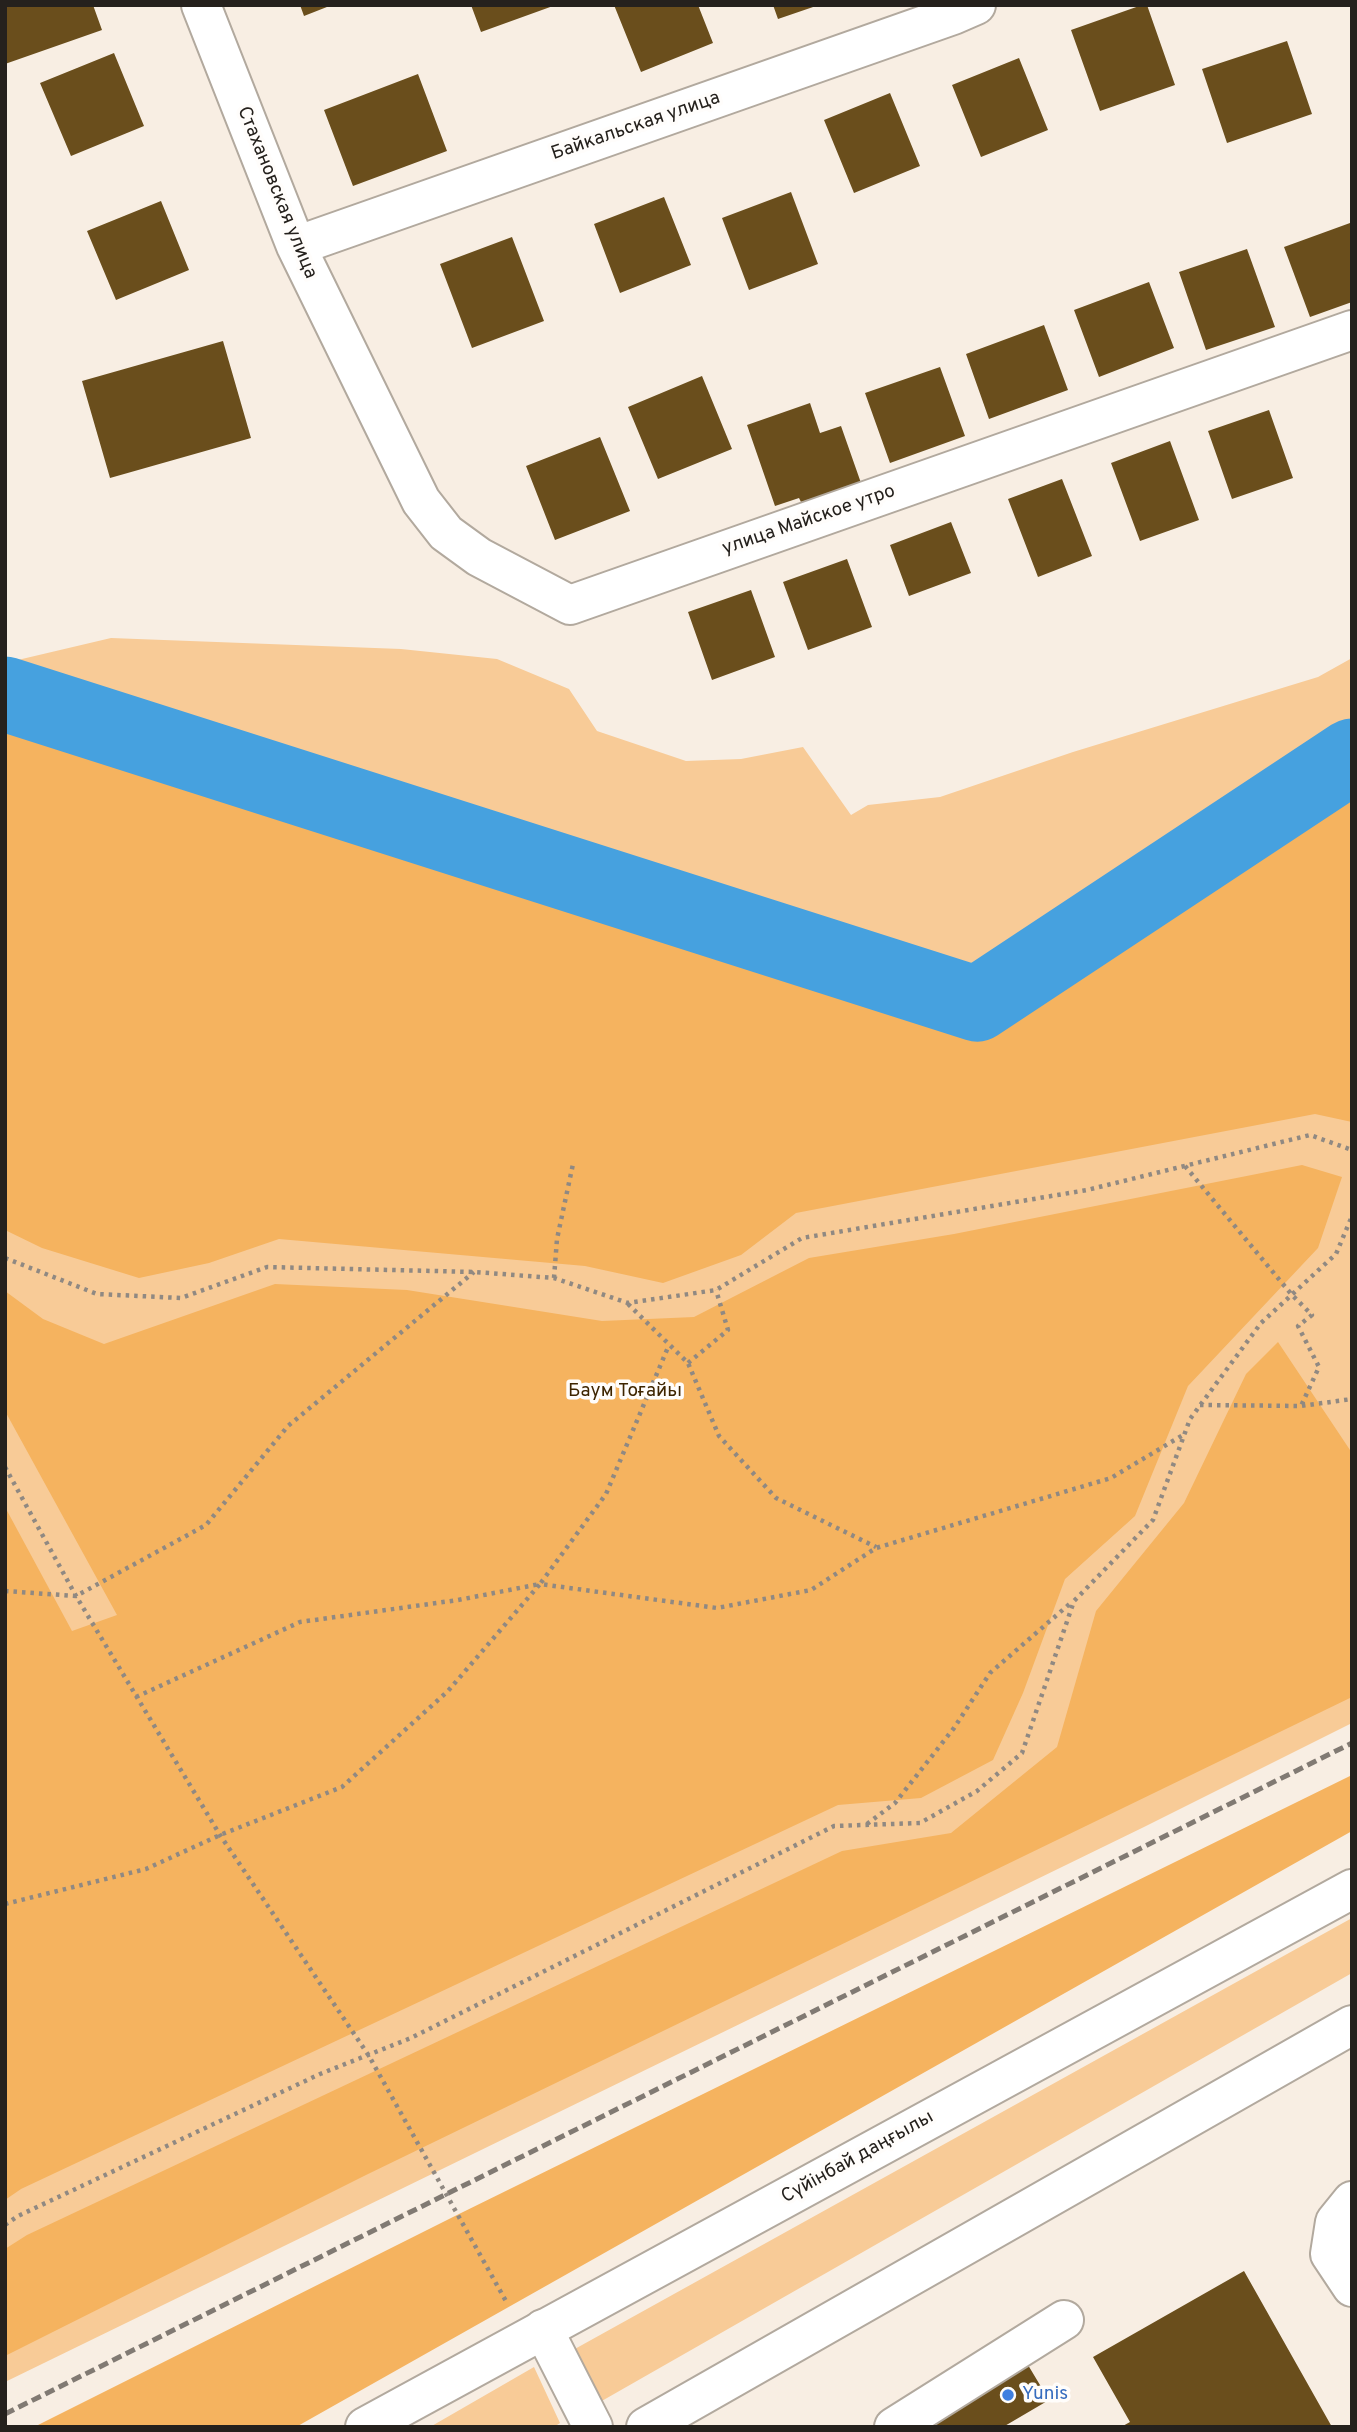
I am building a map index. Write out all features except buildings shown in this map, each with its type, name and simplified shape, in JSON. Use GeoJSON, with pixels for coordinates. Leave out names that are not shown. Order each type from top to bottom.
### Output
{"type":"FeatureCollection","features":[{"type":"Feature","properties":{"kind":"street","name":"Стахановская улица"},"geometry":{"type":"LineString","coordinates":[[201,5],[296,246],[359,378]]}},
{"type":"Feature","properties":{"kind":"street","name":"Байкальская улица"},"geometry":{"type":"LineString","coordinates":[[296,246],[960,9]]}},
{"type":"Feature","properties":{"kind":"street","name":"улица Майское утро"},"geometry":{"type":"LineString","coordinates":[[359,378],[421,501],[446,533],[479,557],[570,605],[1352,330]]}},
{"type":"Feature","properties":{"kind":"street","name":"Сүйінбай даңғылы"},"geometry":{"type":"LineString","coordinates":[[365,2427],[1352,1889]]}},
{"type":"Feature","properties":{"kind":"street"},"geometry":{"type":"LineString","coordinates":[[646,2427],[1352,2025]]}},
{"type":"Feature","properties":{"kind":"street"},"geometry":{"type":"LineString","coordinates":[[1352,2201],[1335,2222],[1330,2254],[1352,2287]]}},
{"type":"Feature","properties":{"kind":"street"},"geometry":{"type":"LineString","coordinates":[[894,2427],[1064,2320]]}},
{"type":"Feature","properties":{"kind":"street"},"geometry":{"type":"LineString","coordinates":[[535,2334],[593,2427]]}},
{"type":"Feature","properties":{"kind":"path"},"geometry":{"type":"LineString","coordinates":[[628,1303],[716,1290],[802,1238],[1087,1190],[1310,1135],[1352,1150]]}},
{"type":"Feature","properties":{"kind":"path"},"geometry":{"type":"LineString","coordinates":[[554,1278],[557,1239],[573,1164]]}},
{"type":"Feature","properties":{"kind":"path"},"geometry":{"type":"LineString","coordinates":[[1185,1166],[1292,1295],[1312,1315],[1298,1326],[1319,1367],[1301,1406]]}},
{"type":"Feature","properties":{"kind":"path"},"geometry":{"type":"LineString","coordinates":[[864,1825],[895,1803],[954,1728],[990,1673],[1074,1601],[1153,1520],[1190,1419],[1261,1323],[1336,1254],[1352,1216]]}},
{"type":"Feature","properties":{"kind":"path"},"geometry":{"type":"LineString","coordinates":[[5,1258],[97,1294],[181,1298],[267,1267],[475,1272],[554,1278],[628,1303],[688,1363],[719,1436],[776,1497],[876,1548]]}},
{"type":"Feature","properties":{"kind":"path"},"geometry":{"type":"LineString","coordinates":[[5,1266],[11,1262]]}},
{"type":"Feature","properties":{"kind":"path"},"geometry":{"type":"LineString","coordinates":[[5,1591],[76,1597],[206,1525],[288,1426],[475,1272]]}},
{"type":"Feature","properties":{"kind":"path"},"geometry":{"type":"LineString","coordinates":[[688,1363],[729,1330],[716,1290]]}},
{"type":"Feature","properties":{"kind":"path"},"geometry":{"type":"LineString","coordinates":[[5,1905],[146,1869],[220,1835],[342,1787],[448,1691],[540,1584],[606,1494],[669,1345]]}},
{"type":"Feature","properties":{"kind":"path"},"geometry":{"type":"LineString","coordinates":[[1200,1405],[1301,1406],[1352,1399]]}},
{"type":"Feature","properties":{"kind":"path"},"geometry":{"type":"LineString","coordinates":[[136,1696],[300,1622],[458,1601],[540,1584],[718,1608],[811,1590],[876,1548],[1111,1478],[1185,1434]]}},
{"type":"Feature","properties":{"kind":"path"},"geometry":{"type":"LineString","coordinates":[[5,1467],[76,1597],[220,1835],[369,2056],[535,2334]]}},
{"type":"Feature","properties":{"kind":"path"},"geometry":{"type":"LineString","coordinates":[[5,2225],[18,2216],[320,2074],[424,2032],[834,1826],[920,1823],[977,1791],[1022,1753],[1074,1601]]}},
{"type":"Feature","properties":{"kind":"green space","name":"Баум Тоғайы"},"geometry":{"type":"Polygon","coordinates":[[[111,638],[401,649],[497,659],[569,689],[597,731],[686,761],[741,759],[803,747],[851,815],[868,805],[940,797],[1073,752],[1318,677],[1352,658],[1352,1723],[5,2382],[5,663],[111,638]]]}},
{"type":"Feature","properties":{"kind":"green space"},"geometry":{"type":"Polygon","coordinates":[[[5,731],[978,1033],[1352,784],[1352,1122],[1315,1114],[796,1213],[741,1255],[663,1283],[585,1266],[279,1239],[209,1263],[139,1278],[42,1248],[5,1230],[5,731]]]}},
{"type":"Feature","properties":{"kind":"green space"},"geometry":{"type":"Polygon","coordinates":[[[1302,1165],[1342,1177],[1318,1248],[1188,1386],[1135,1516],[1065,1579],[1023,1693],[993,1760],[921,1798],[838,1805],[21,2189],[5,2200],[5,1507],[72,1631],[117,1615],[5,1411],[5,1291],[43,1319],[104,1344],[275,1284],[407,1290],[602,1321],[694,1317],[809,1258],[954,1234],[1302,1165]]]}},
{"type":"Feature","properties":{"kind":"green space"},"geometry":{"type":"Polygon","coordinates":[[[1278,1342],[1352,1453],[1352,1697],[366,2175],[5,2356],[5,2249],[27,2235],[842,1851],[951,1833],[1057,1747],[1096,1611],[1184,1503],[1246,1374],[1278,1342]]]}},
{"type":"Feature","properties":{"kind":"green space"},"geometry":{"type":"Polygon","coordinates":[[[1352,1775],[1352,1831],[296,2427],[34,2427],[459,2214],[1352,1775]]]}},
{"type":"Feature","properties":{"kind":"green space"},"geometry":{"type":"Polygon","coordinates":[[[1352,1918],[1352,1973],[600,2402],[573,2350],[1352,1918]]]}},
{"type":"Feature","properties":{"kind":"green space"},"geometry":{"type":"Polygon","coordinates":[[[534,2367],[560,2423],[554,2427],[430,2427],[534,2367]]]}},
{"type":"Feature","properties":{"kind":"waterway"},"geometry":{"type":"LineString","coordinates":[[5,694],[977,1004],[1352,756]]}},
{"type":"Feature","properties":{"kind":"railway"},"geometry":{"type":"LineString","coordinates":[[5,2414],[1352,1743]]}},
{"type":"Feature","properties":{"kind":"place","name":"Yunis"},"geometry":{"type":"Point","coordinates":[1008,2395]}}]}
